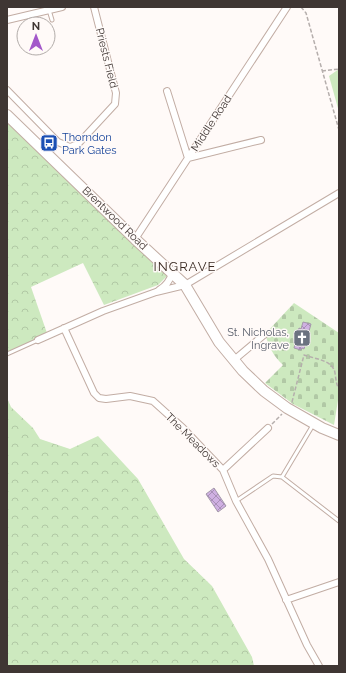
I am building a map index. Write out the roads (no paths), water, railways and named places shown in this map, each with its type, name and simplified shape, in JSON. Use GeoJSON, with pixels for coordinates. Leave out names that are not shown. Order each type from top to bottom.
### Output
{"type":"FeatureCollection","features":[{"type":"Feature","properties":{"kind":"main road","name":"Brentwood Road"},"geometry":{"type":"LineString","coordinates":[[7,115],[135,239],[185,285],[219,342],[243,371],[264,391],[288,409],[314,424],[339,435]]}},
{"type":"Feature","properties":{"kind":"street"},"geometry":{"type":"LineString","coordinates":[[7,20],[62,7]]}},
{"type":"Feature","properties":{"kind":"street","name":"Priests Field"},"geometry":{"type":"LineString","coordinates":[[7,90],[58,142],[70,147],[78,144],[115,104],[116,93],[94,7]]}},
{"type":"Feature","properties":{"kind":"street","name":"Middle Road"},"geometry":{"type":"LineString","coordinates":[[135,239],[287,7]]}},
{"type":"Feature","properties":{"kind":"street"},"geometry":{"type":"LineString","coordinates":[[167,90],[188,158],[261,140]]}},
{"type":"Feature","properties":{"kind":"street"},"geometry":{"type":"LineString","coordinates":[[38,340],[103,311],[156,292],[185,285],[339,193]]}},
{"type":"Feature","properties":{"kind":"street"},"geometry":{"type":"LineString","coordinates":[[156,292],[165,286],[171,278],[172,273]]}},
{"type":"Feature","properties":{"kind":"street","name":"The Meadows"},"geometry":{"type":"LineString","coordinates":[[64,328],[94,394],[99,398],[106,400],[130,396],[153,401],[183,428],[223,470],[236,501],[268,559],[307,645],[319,666]]}},
{"type":"Feature","properties":{"kind":"street"},"geometry":{"type":"LineString","coordinates":[[234,360],[265,334]]}},
{"type":"Feature","properties":{"kind":"street"},"geometry":{"type":"LineString","coordinates":[[223,470],[268,428]]}},
{"type":"Feature","properties":{"kind":"street"},"geometry":{"type":"LineString","coordinates":[[286,600],[339,582]]}},
{"type":"Feature","properties":{"kind":"lane"},"geometry":{"type":"LineString","coordinates":[[49,10],[51,16]]}},
{"type":"Feature","properties":{"kind":"lane"},"geometry":{"type":"LineString","coordinates":[[7,354],[38,340]]}},
{"type":"Feature","properties":{"kind":"lane"},"geometry":{"type":"LineString","coordinates":[[282,477],[314,424]]}},
{"type":"Feature","properties":{"kind":"lane"},"geometry":{"type":"LineString","coordinates":[[236,501],[273,476],[282,477],[339,521]]}},
{"type":"Feature","properties":{"kind":"place","name":"Thorndon Park Gates"},"geometry":{"type":"Point","coordinates":[49,143]}},
{"type":"Feature","properties":{"kind":"place","name":"St. Nicholas, Ingrave"},"geometry":{"type":"Point","coordinates":[302,338]}},
{"type":"Feature","properties":{"kind":"district","name":"INGRAVE"},"geometry":{"type":"Point","coordinates":[185,266]}}]}
